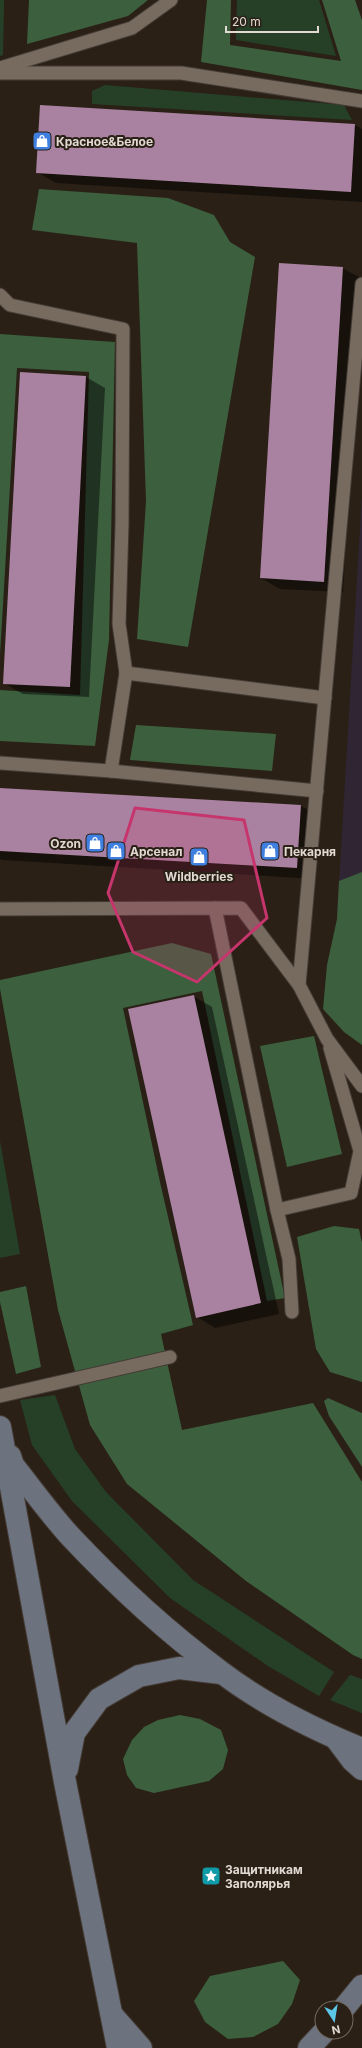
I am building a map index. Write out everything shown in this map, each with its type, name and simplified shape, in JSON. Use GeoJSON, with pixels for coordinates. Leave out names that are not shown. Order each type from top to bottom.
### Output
{"type":"FeatureCollection","features":[{"type":"Feature","properties":{"kind":"main road"},"geometry":{"type":"LineString","coordinates":[[0,1425],[13,1465],[69,1535],[130,1596],[221,1673],[266,1702],[335,1738],[362,1749]]}},
{"type":"Feature","properties":{"kind":"main road"},"geometry":{"type":"LineString","coordinates":[[0,1425],[65,1782],[118,2048]]}},
{"type":"Feature","properties":{"kind":"main road"},"geometry":{"type":"LineString","coordinates":[[65,1782],[74,1733],[99,1699],[139,1676],[179,1668],[221,1673]]}},
{"type":"Feature","properties":{"kind":"main road"},"geometry":{"type":"LineString","coordinates":[[335,1738],[352,1760],[362,1769]]}},
{"type":"Feature","properties":{"kind":"main road"},"geometry":{"type":"LineString","coordinates":[[351,2000],[362,1986]]}},
{"type":"Feature","properties":{"kind":"main road"},"geometry":{"type":"LineString","coordinates":[[112,2015],[141,2048]]}},
{"type":"Feature","properties":{"kind":"main road"},"geometry":{"type":"LineString","coordinates":[[309,2048],[316,2040]]}},
{"type":"Feature","properties":{"kind":"lane"},"geometry":{"type":"LineString","coordinates":[[0,68],[132,28],[171,0]]}},
{"type":"Feature","properties":{"kind":"lane"},"geometry":{"type":"LineString","coordinates":[[0,73],[181,73],[362,101]]}},
{"type":"Feature","properties":{"kind":"lane"},"geometry":{"type":"LineString","coordinates":[[299,985],[362,284]]}},
{"type":"Feature","properties":{"kind":"lane"},"geometry":{"type":"LineString","coordinates":[[0,295],[10,305],[123,328],[122,524],[119,624],[126,673],[111,771]]}},
{"type":"Feature","properties":{"kind":"lane"},"geometry":{"type":"LineString","coordinates":[[126,673],[325,698]]}},
{"type":"Feature","properties":{"kind":"lane"},"geometry":{"type":"LineString","coordinates":[[0,763],[111,771],[317,791]]}},
{"type":"Feature","properties":{"kind":"lane"},"geometry":{"type":"LineString","coordinates":[[215,908],[288,1259],[292,1312]]}},
{"type":"Feature","properties":{"kind":"lane"},"geometry":{"type":"LineString","coordinates":[[0,909],[241,908],[299,985],[327,1039],[362,1086]]}},
{"type":"Feature","properties":{"kind":"lane"},"geometry":{"type":"LineString","coordinates":[[277,1210],[351,1193],[360,1151],[327,1039]]}},
{"type":"Feature","properties":{"kind":"lane"},"geometry":{"type":"LineString","coordinates":[[0,1396],[170,1357]]}},
{"type":"Feature","properties":{"kind":"highlighted area"},"geometry":{"type":"Polygon","coordinates":[[[135,808],[244,820],[267,918],[197,982],[133,952],[108,893],[135,808]]]}},
{"type":"Feature","properties":{"kind":"shaded area"},"geometry":{"type":"Polygon","coordinates":[[[362,494],[362,1018],[331,1018],[362,494]]]}},
{"type":"Feature","properties":{"kind":"green space"},"geometry":{"type":"Polygon","coordinates":[[[0,0],[4,0],[3,55],[0,56],[0,0]]]}},
{"type":"Feature","properties":{"kind":"green space"},"geometry":{"type":"Polygon","coordinates":[[[29,0],[148,0],[128,16],[27,44],[29,0]]]}},
{"type":"Feature","properties":{"kind":"green space"},"geometry":{"type":"Polygon","coordinates":[[[207,0],[231,0],[230,45],[341,61],[322,0],[355,0],[362,20],[362,90],[201,62],[207,0]]]}},
{"type":"Feature","properties":{"kind":"green space"},"geometry":{"type":"Polygon","coordinates":[[[237,0],[319,0],[336,56],[236,40],[237,0]]]}},
{"type":"Feature","properties":{"kind":"green space"},"geometry":{"type":"Polygon","coordinates":[[[105,85],[344,105],[352,120],[92,104],[92,91],[105,85]]]}},
{"type":"Feature","properties":{"kind":"green space"},"geometry":{"type":"Polygon","coordinates":[[[39,189],[168,198],[214,215],[230,242],[255,257],[188,647],[137,639],[146,501],[137,243],[32,230],[39,189]]]}},
{"type":"Feature","properties":{"kind":"green space"},"geometry":{"type":"Polygon","coordinates":[[[0,334],[115,342],[109,640],[95,746],[0,741],[0,690],[80,695],[89,372],[17,368],[0,655],[0,334]]]}},
{"type":"Feature","properties":{"kind":"green space"},"geometry":{"type":"Polygon","coordinates":[[[136,725],[276,734],[272,771],[130,760],[136,725]]]}},
{"type":"Feature","properties":{"kind":"green space"},"geometry":{"type":"Polygon","coordinates":[[[362,872],[362,1045],[344,1032],[323,1009],[327,965],[337,919],[339,881],[362,872]]]}},
{"type":"Feature","properties":{"kind":"green space"},"geometry":{"type":"Polygon","coordinates":[[[172,943],[211,954],[285,1298],[267,1301],[202,991],[123,1008],[160,1182],[193,1325],[161,1334],[182,1430],[313,1403],[362,1482],[362,1659],[353,1655],[246,1581],[127,1484],[90,1425],[58,1310],[0,989],[0,980],[172,943]]]}},
{"type":"Feature","properties":{"kind":"green space"},"geometry":{"type":"Polygon","coordinates":[[[314,1036],[342,1154],[287,1167],[260,1046],[314,1036]]]}},
{"type":"Feature","properties":{"kind":"green space"},"geometry":{"type":"Polygon","coordinates":[[[0,1141],[20,1254],[0,1258],[0,1141]]]}},
{"type":"Feature","properties":{"kind":"green space"},"geometry":{"type":"Polygon","coordinates":[[[334,1226],[359,1229],[362,1243],[362,1382],[330,1372],[316,1349],[297,1237],[334,1226]]]}},
{"type":"Feature","properties":{"kind":"green space"},"geometry":{"type":"Polygon","coordinates":[[[26,1286],[41,1367],[16,1374],[0,1302],[0,1292],[26,1286]]]}},
{"type":"Feature","properties":{"kind":"green space"},"geometry":{"type":"Polygon","coordinates":[[[55,1395],[75,1449],[106,1492],[193,1580],[334,1672],[319,1696],[268,1666],[170,1598],[72,1501],[32,1445],[20,1400],[55,1395]]]}},
{"type":"Feature","properties":{"kind":"green space"},"geometry":{"type":"Polygon","coordinates":[[[328,1398],[362,1413],[362,1467],[329,1416],[324,1401],[328,1398]]]}},
{"type":"Feature","properties":{"kind":"green space"},"geometry":{"type":"Polygon","coordinates":[[[350,1675],[362,1679],[362,1713],[330,1700],[350,1675]]]}},
{"type":"Feature","properties":{"kind":"green space"},"geometry":{"type":"Polygon","coordinates":[[[180,1715],[200,1719],[221,1730],[228,1750],[223,1769],[209,1781],[154,1793],[136,1788],[127,1775],[123,1759],[132,1740],[144,1727],[158,1720],[180,1715]]]}},
{"type":"Feature","properties":{"kind":"green space"},"geometry":{"type":"Polygon","coordinates":[[[283,1961],[300,1980],[292,2004],[278,2024],[253,2037],[228,2039],[205,2022],[194,2001],[210,1976],[283,1961]]]}},
{"type":"Feature","properties":{"kind":"building"},"geometry":{"type":"Polygon","coordinates":[[[40,105],[355,124],[351,192],[36,173],[40,105]]]}},
{"type":"Feature","properties":{"kind":"building"},"geometry":{"type":"Polygon","coordinates":[[[279,263],[343,267],[324,582],[260,578],[279,263]]]}},
{"type":"Feature","properties":{"kind":"building"},"geometry":{"type":"Polygon","coordinates":[[[20,372],[86,376],[70,687],[3,684],[20,372]]]}},
{"type":"Feature","properties":{"kind":"building"},"geometry":{"type":"Polygon","coordinates":[[[0,788],[301,805],[297,868],[0,851],[0,788]]]}},
{"type":"Feature","properties":{"kind":"building"},"geometry":{"type":"Polygon","coordinates":[[[194,995],[261,1303],[196,1318],[128,1009],[194,995]]]}},
{"type":"Feature","properties":{"kind":"place","name":"Красное&Белое"},"geometry":{"type":"Point","coordinates":[42,141]}},
{"type":"Feature","properties":{"kind":"place","name":"Ozon"},"geometry":{"type":"Point","coordinates":[95,843]}},
{"type":"Feature","properties":{"kind":"place","name":"Арсенал"},"geometry":{"type":"Point","coordinates":[116,851]}},
{"type":"Feature","properties":{"kind":"place","name":"Пекарня"},"geometry":{"type":"Point","coordinates":[270,851]}},
{"type":"Feature","properties":{"kind":"place","name":"Wildberries"},"geometry":{"type":"Point","coordinates":[199,857]}},
{"type":"Feature","properties":{"kind":"place","name":"Защитникам Заполярья"},"geometry":{"type":"Point","coordinates":[211,1876]}}]}
